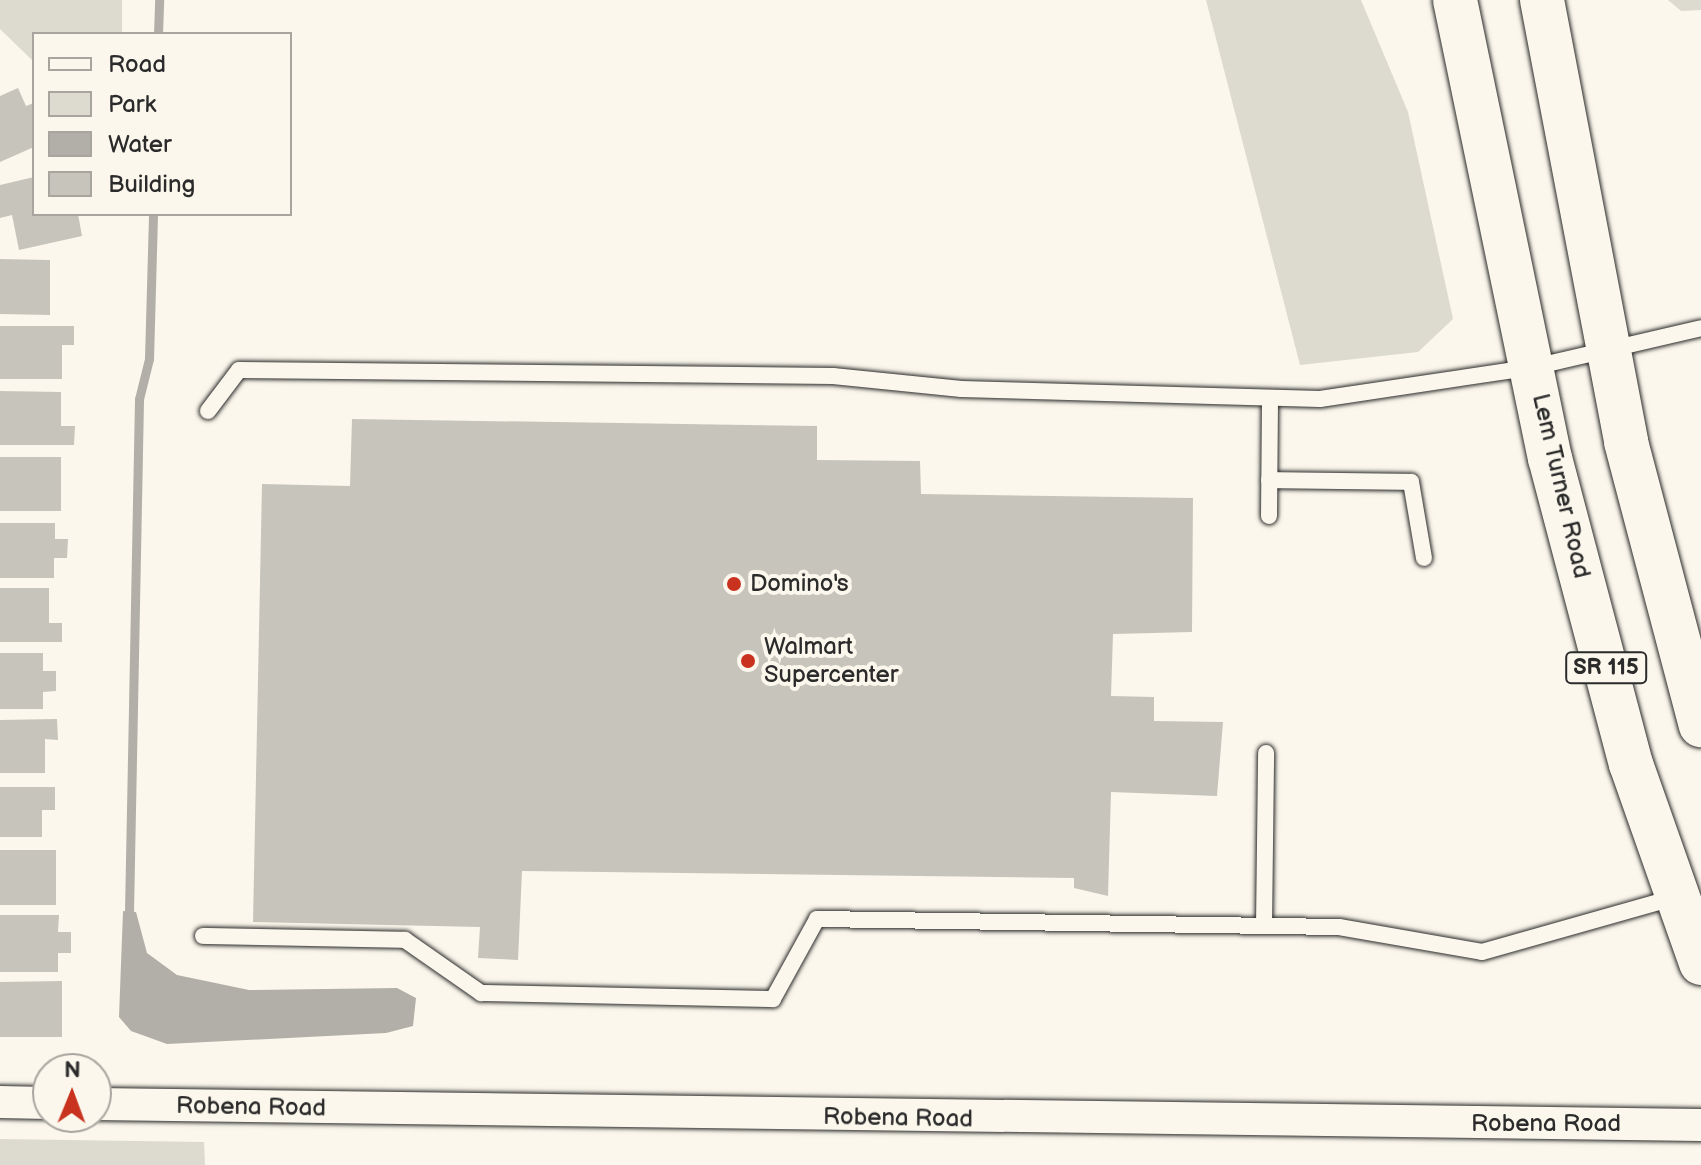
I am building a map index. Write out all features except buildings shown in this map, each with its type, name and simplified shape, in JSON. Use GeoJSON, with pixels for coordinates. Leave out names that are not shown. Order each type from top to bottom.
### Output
{"type":"FeatureCollection","features":[{"type":"Feature","properties":{"kind":"main road","name":"Lem Turner Road"},"geometry":{"type":"LineString","coordinates":[[1455,0],[1534,367],[1550,458],[1631,764],[1701,963]]}},
{"type":"Feature","properties":{"kind":"main road","name":"SR 115"},"geometry":{"type":"LineString","coordinates":[[1542,0],[1626,442],[1701,725]]}},
{"type":"Feature","properties":{"kind":"street"},"geometry":{"type":"LineString","coordinates":[[0,1102],[32,1103]]}},
{"type":"Feature","properties":{"kind":"street","name":"Robena Road"},"geometry":{"type":"LineString","coordinates":[[112,1104],[1701,1125]]}},
{"type":"Feature","properties":{"kind":"lane"},"geometry":{"type":"LineString","coordinates":[[208,411],[239,370],[833,376],[961,389],[1320,399],[1534,367],[1701,328]]}},
{"type":"Feature","properties":{"kind":"lane"},"geometry":{"type":"LineString","coordinates":[[1269,516],[1270,398]]}},
{"type":"Feature","properties":{"kind":"lane"},"geometry":{"type":"LineString","coordinates":[[1269,480],[1411,482],[1424,558]]}},
{"type":"Feature","properties":{"kind":"lane"},"geometry":{"type":"LineString","coordinates":[[1264,926],[1266,753]]}},
{"type":"Feature","properties":{"kind":"lane"},"geometry":{"type":"LineString","coordinates":[[203,936],[405,940],[481,993],[773,999],[817,919],[1339,927],[1482,952],[1677,896]]}},
{"type":"Feature","properties":{"kind":"green space"},"geometry":{"type":"Polygon","coordinates":[[[0,0],[122,0],[122,32],[32,32],[32,60],[0,29],[0,0]]]}},
{"type":"Feature","properties":{"kind":"green space"},"geometry":{"type":"Polygon","coordinates":[[[1206,0],[1361,0],[1408,112],[1453,319],[1418,352],[1300,365],[1206,0]]]}},
{"type":"Feature","properties":{"kind":"green space"},"geometry":{"type":"Polygon","coordinates":[[[1668,0],[1701,0],[1701,10],[1681,11],[1668,0]]]}},
{"type":"Feature","properties":{"kind":"green space"},"geometry":{"type":"Polygon","coordinates":[[[0,1139],[204,1142],[205,1165],[0,1165],[0,1139]]]}},
{"type":"Feature","properties":{"kind":"water"},"geometry":{"type":"Polygon","coordinates":[[[123,911],[136,912],[147,953],[177,975],[249,990],[397,988],[416,998],[413,1026],[386,1033],[167,1044],[131,1031],[119,1017],[123,911]]]}},
{"type":"Feature","properties":{"kind":"waterway"},"geometry":{"type":"LineString","coordinates":[[158,32],[159,0]]}},
{"type":"Feature","properties":{"kind":"waterway"},"geometry":{"type":"LineString","coordinates":[[129,912],[139,399],[149,359],[153,216]]}},
{"type":"Feature","properties":{"kind":"place","name":"Domino's"},"geometry":{"type":"Point","coordinates":[734,584]}},
{"type":"Feature","properties":{"kind":"place","name":"Walmart Supercenter"},"geometry":{"type":"Point","coordinates":[748,661]}}]}
